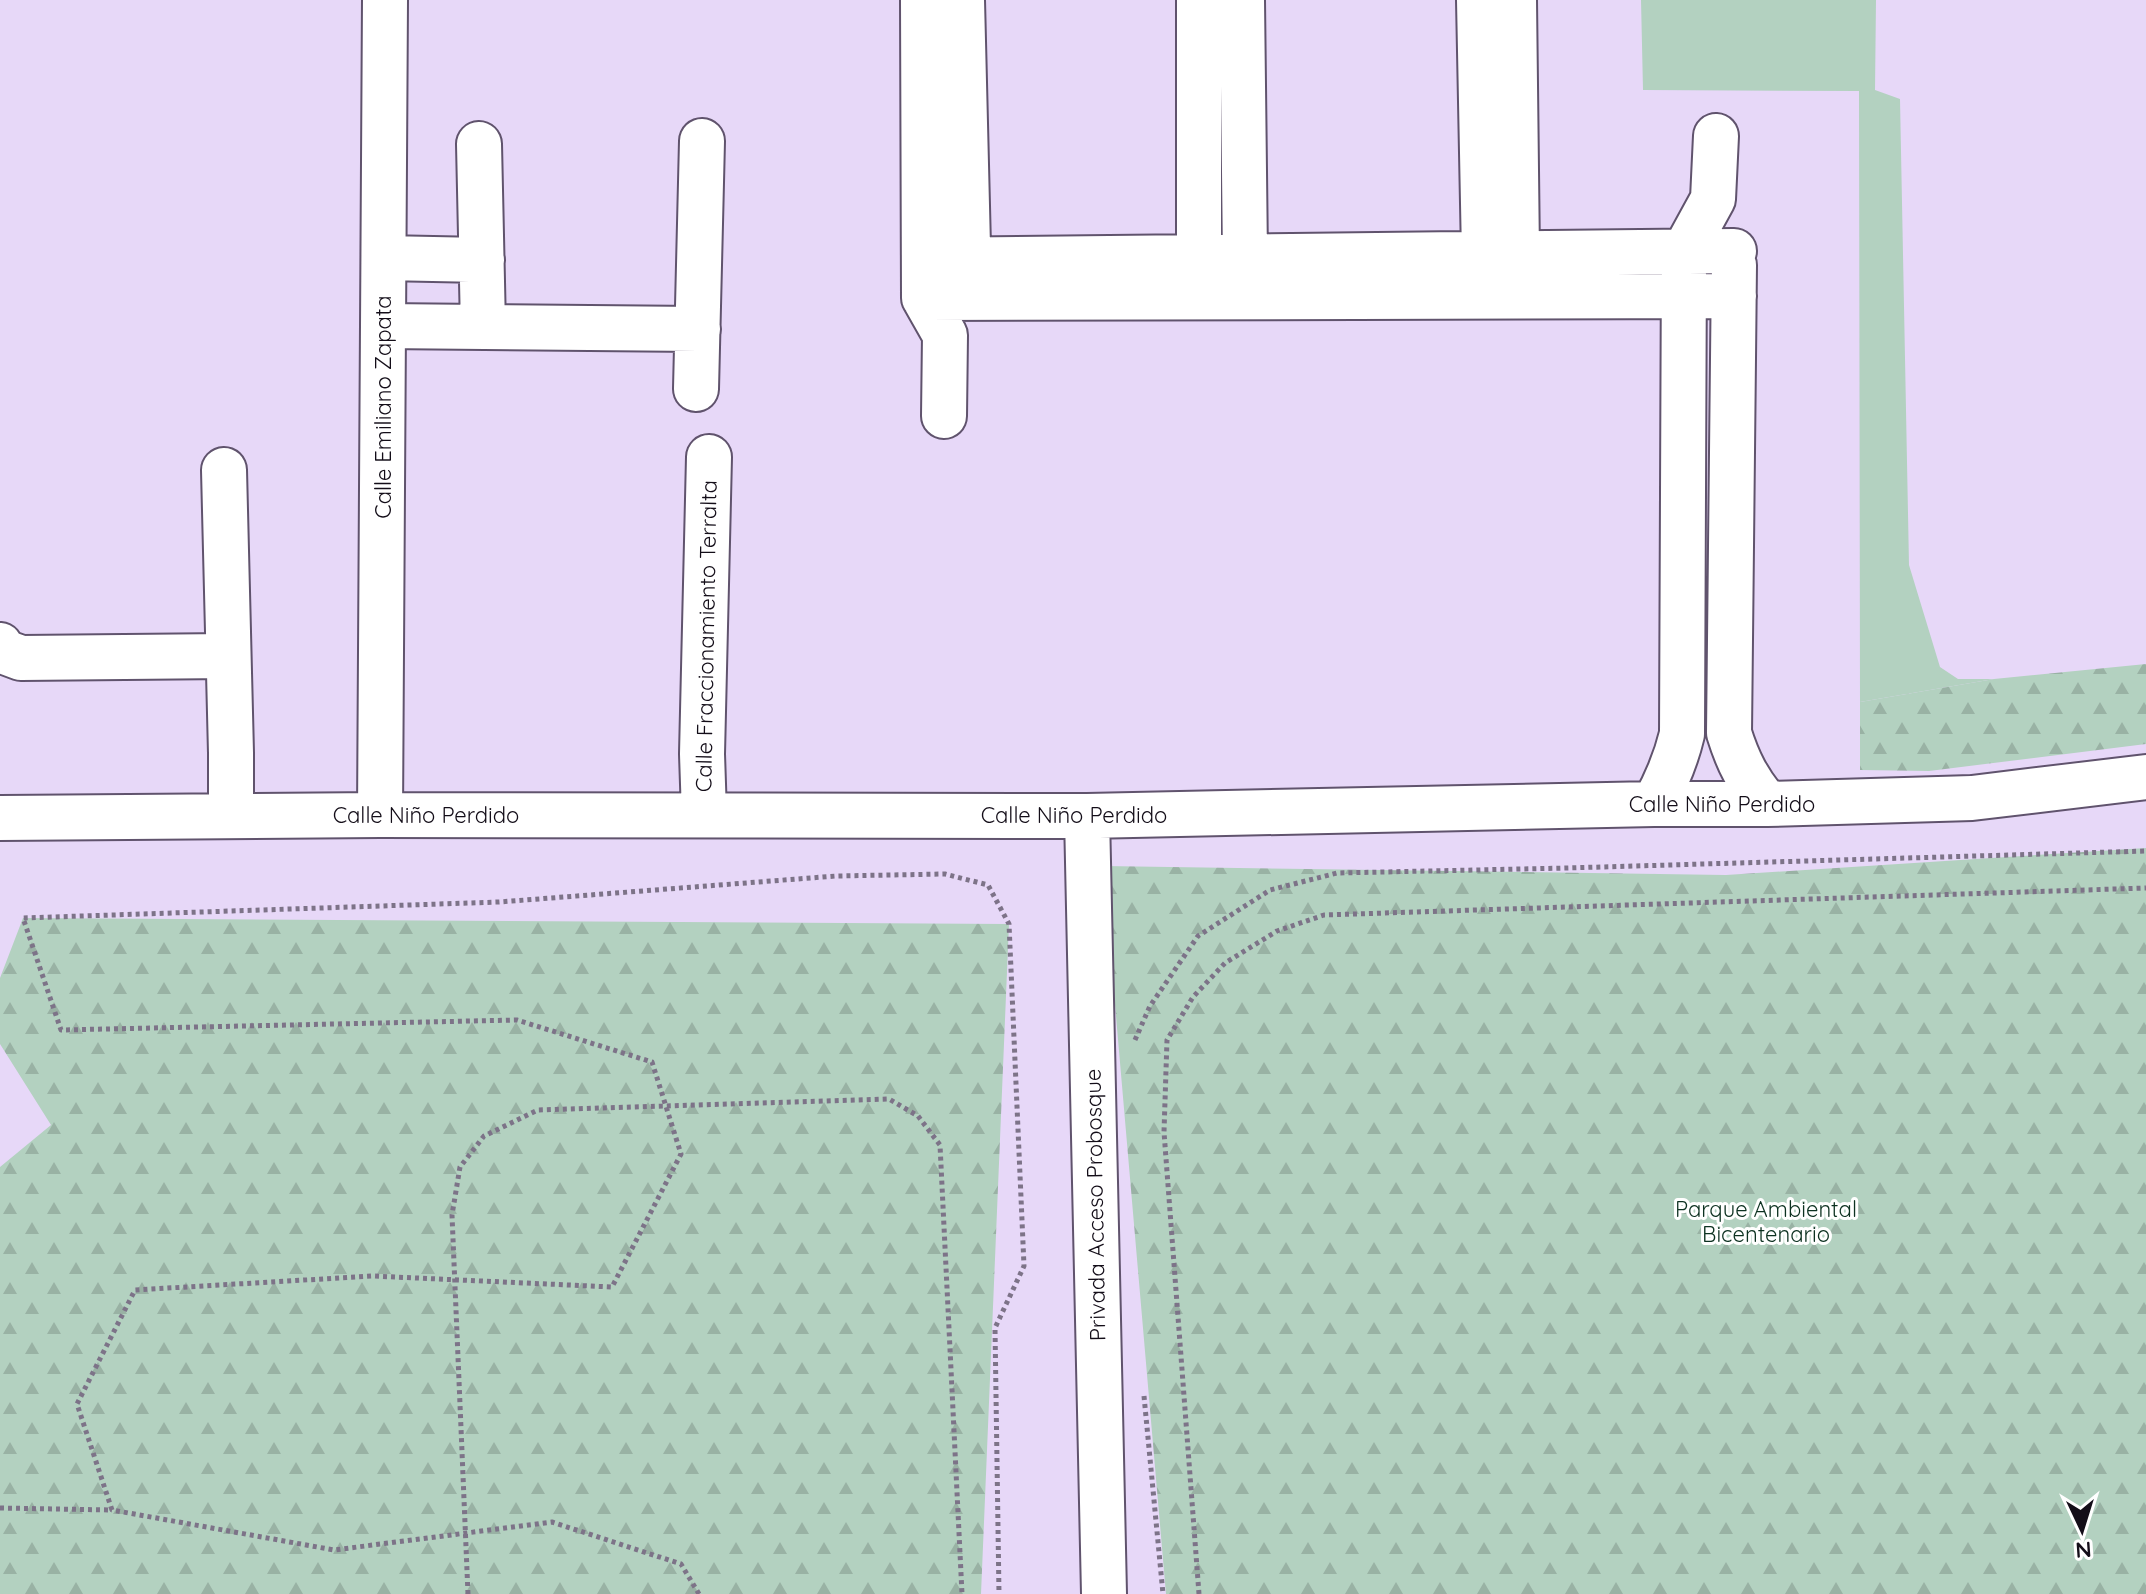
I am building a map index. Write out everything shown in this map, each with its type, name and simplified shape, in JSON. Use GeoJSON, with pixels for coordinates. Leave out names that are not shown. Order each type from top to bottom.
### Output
{"type":"FeatureCollection","features":[{"type":"Feature","properties":{"kind":"street","name":"Calle Emiliano Zapata"},"geometry":{"type":"LineString","coordinates":[[380,815],[385,0]]}},
{"type":"Feature","properties":{"kind":"street"},"geometry":{"type":"LineString","coordinates":[[923,0],[924,279],[945,335],[944,416]]}},
{"type":"Feature","properties":{"kind":"street"},"geometry":{"type":"LineString","coordinates":[[945,335],[969,279],[962,0]]}},
{"type":"Feature","properties":{"kind":"street"},"geometry":{"type":"LineString","coordinates":[[1199,0],[1199,257]]}},
{"type":"Feature","properties":{"kind":"street"},"geometry":{"type":"LineString","coordinates":[[1242,0],[1245,257]]}},
{"type":"Feature","properties":{"kind":"street"},"geometry":{"type":"LineString","coordinates":[[1479,0],[1500,254]]}},
{"type":"Feature","properties":{"kind":"street"},"geometry":{"type":"LineString","coordinates":[[1500,254],[1514,0]]}},
{"type":"Feature","properties":{"kind":"street"},"geometry":{"type":"LineString","coordinates":[[1716,136],[1713,199],[1734,251],[1729,733],[1738,760],[1767,804]]}},
{"type":"Feature","properties":{"kind":"street"},"geometry":{"type":"LineString","coordinates":[[696,389],[702,141]]}},
{"type":"Feature","properties":{"kind":"street"},"geometry":{"type":"LineString","coordinates":[[479,144],[483,327]]}},
{"type":"Feature","properties":{"kind":"street"},"geometry":{"type":"LineString","coordinates":[[1654,804],[1676,758],[1682,734],[1684,252],[1713,199]]}},
{"type":"Feature","properties":{"kind":"street"},"geometry":{"type":"LineString","coordinates":[[969,279],[1199,257],[1245,257],[1359,276],[1500,254],[1734,251]]}},
{"type":"Feature","properties":{"kind":"street"},"geometry":{"type":"LineString","coordinates":[[384,258],[482,260]]}},
{"type":"Feature","properties":{"kind":"street"},"geometry":{"type":"LineString","coordinates":[[924,279],[1359,276],[1684,296],[1734,296]]}},
{"type":"Feature","properties":{"kind":"street"},"geometry":{"type":"LineString","coordinates":[[383,326],[698,329]]}},
{"type":"Feature","properties":{"kind":"street","name":"Calle Fraccionamiento Terralta"},"geometry":{"type":"LineString","coordinates":[[704,814],[702,754],[709,457]]}},
{"type":"Feature","properties":{"kind":"street"},"geometry":{"type":"LineString","coordinates":[[224,470],[231,816]]}},
{"type":"Feature","properties":{"kind":"street"},"geometry":{"type":"LineString","coordinates":[[0,645],[2,651],[21,658],[228,656]]}},
{"type":"Feature","properties":{"kind":"street"},"geometry":{"type":"LineString","coordinates":[[1683,688],[1730,686]]}},
{"type":"Feature","properties":{"kind":"street","name":"Calle Niño Perdido"},"geometry":{"type":"LineString","coordinates":[[0,818],[704,814],[1087,816],[1767,804],[1972,798],[2146,777]]}},
{"type":"Feature","properties":{"kind":"street","name":"Privada Acceso Probosque"},"geometry":{"type":"LineString","coordinates":[[1087,816],[1104,1594]]}},
{"type":"Feature","properties":{"kind":"path"},"geometry":{"type":"LineString","coordinates":[[1134,1042],[1150,1006],[1198,936],[1270,890],[1337,873],[2146,851]]}},
{"type":"Feature","properties":{"kind":"path"},"geometry":{"type":"LineString","coordinates":[[112,1510],[77,1404],[135,1290],[373,1276],[612,1287],[681,1154],[652,1062],[517,1020],[61,1030],[23,918],[499,902],[836,876],[945,874],[988,885],[1009,924],[1024,1266],[995,1328],[999,1594]]}},
{"type":"Feature","properties":{"kind":"path"},"geometry":{"type":"LineString","coordinates":[[1199,1594],[1164,1132],[1167,1040],[1193,997],[1225,963],[1277,931],[1324,915],[2146,888]]}},
{"type":"Feature","properties":{"kind":"path"},"geometry":{"type":"LineString","coordinates":[[468,1594],[452,1215],[460,1167],[484,1136],[538,1110],[889,1099],[918,1116],[940,1145],[962,1594]]}},
{"type":"Feature","properties":{"kind":"path"},"geometry":{"type":"LineString","coordinates":[[1143,1392],[1163,1594]]}},
{"type":"Feature","properties":{"kind":"path"},"geometry":{"type":"LineString","coordinates":[[0,1508],[112,1510],[334,1550],[552,1522],[681,1564],[699,1594]]}},
{"type":"Feature","properties":{"kind":"green space"},"geometry":{"type":"Polygon","coordinates":[[[1641,0],[1876,0],[1875,90],[1900,99],[1909,565],[1940,667],[1958,679],[1994,679],[1860,702],[1859,91],[1643,90],[1641,0]]]}},
{"type":"Feature","properties":{"kind":"green space"},"geometry":{"type":"Polygon","coordinates":[[[2146,664],[2146,744],[1929,771],[1860,770],[1860,702],[1994,679],[2146,664]]]}},
{"type":"Feature","properties":{"kind":"green space","name":"Parque Ambiental Bicentenario"},"geometry":{"type":"Polygon","coordinates":[[[2146,848],[2146,1594],[1166,1594],[1103,866],[1726,875],[2146,848]]]}},
{"type":"Feature","properties":{"kind":"green space"},"geometry":{"type":"Polygon","coordinates":[[[23,918],[1009,924],[981,1594],[0,1594],[0,1167],[51,1125],[0,1044],[0,978],[23,918]]]}}]}
